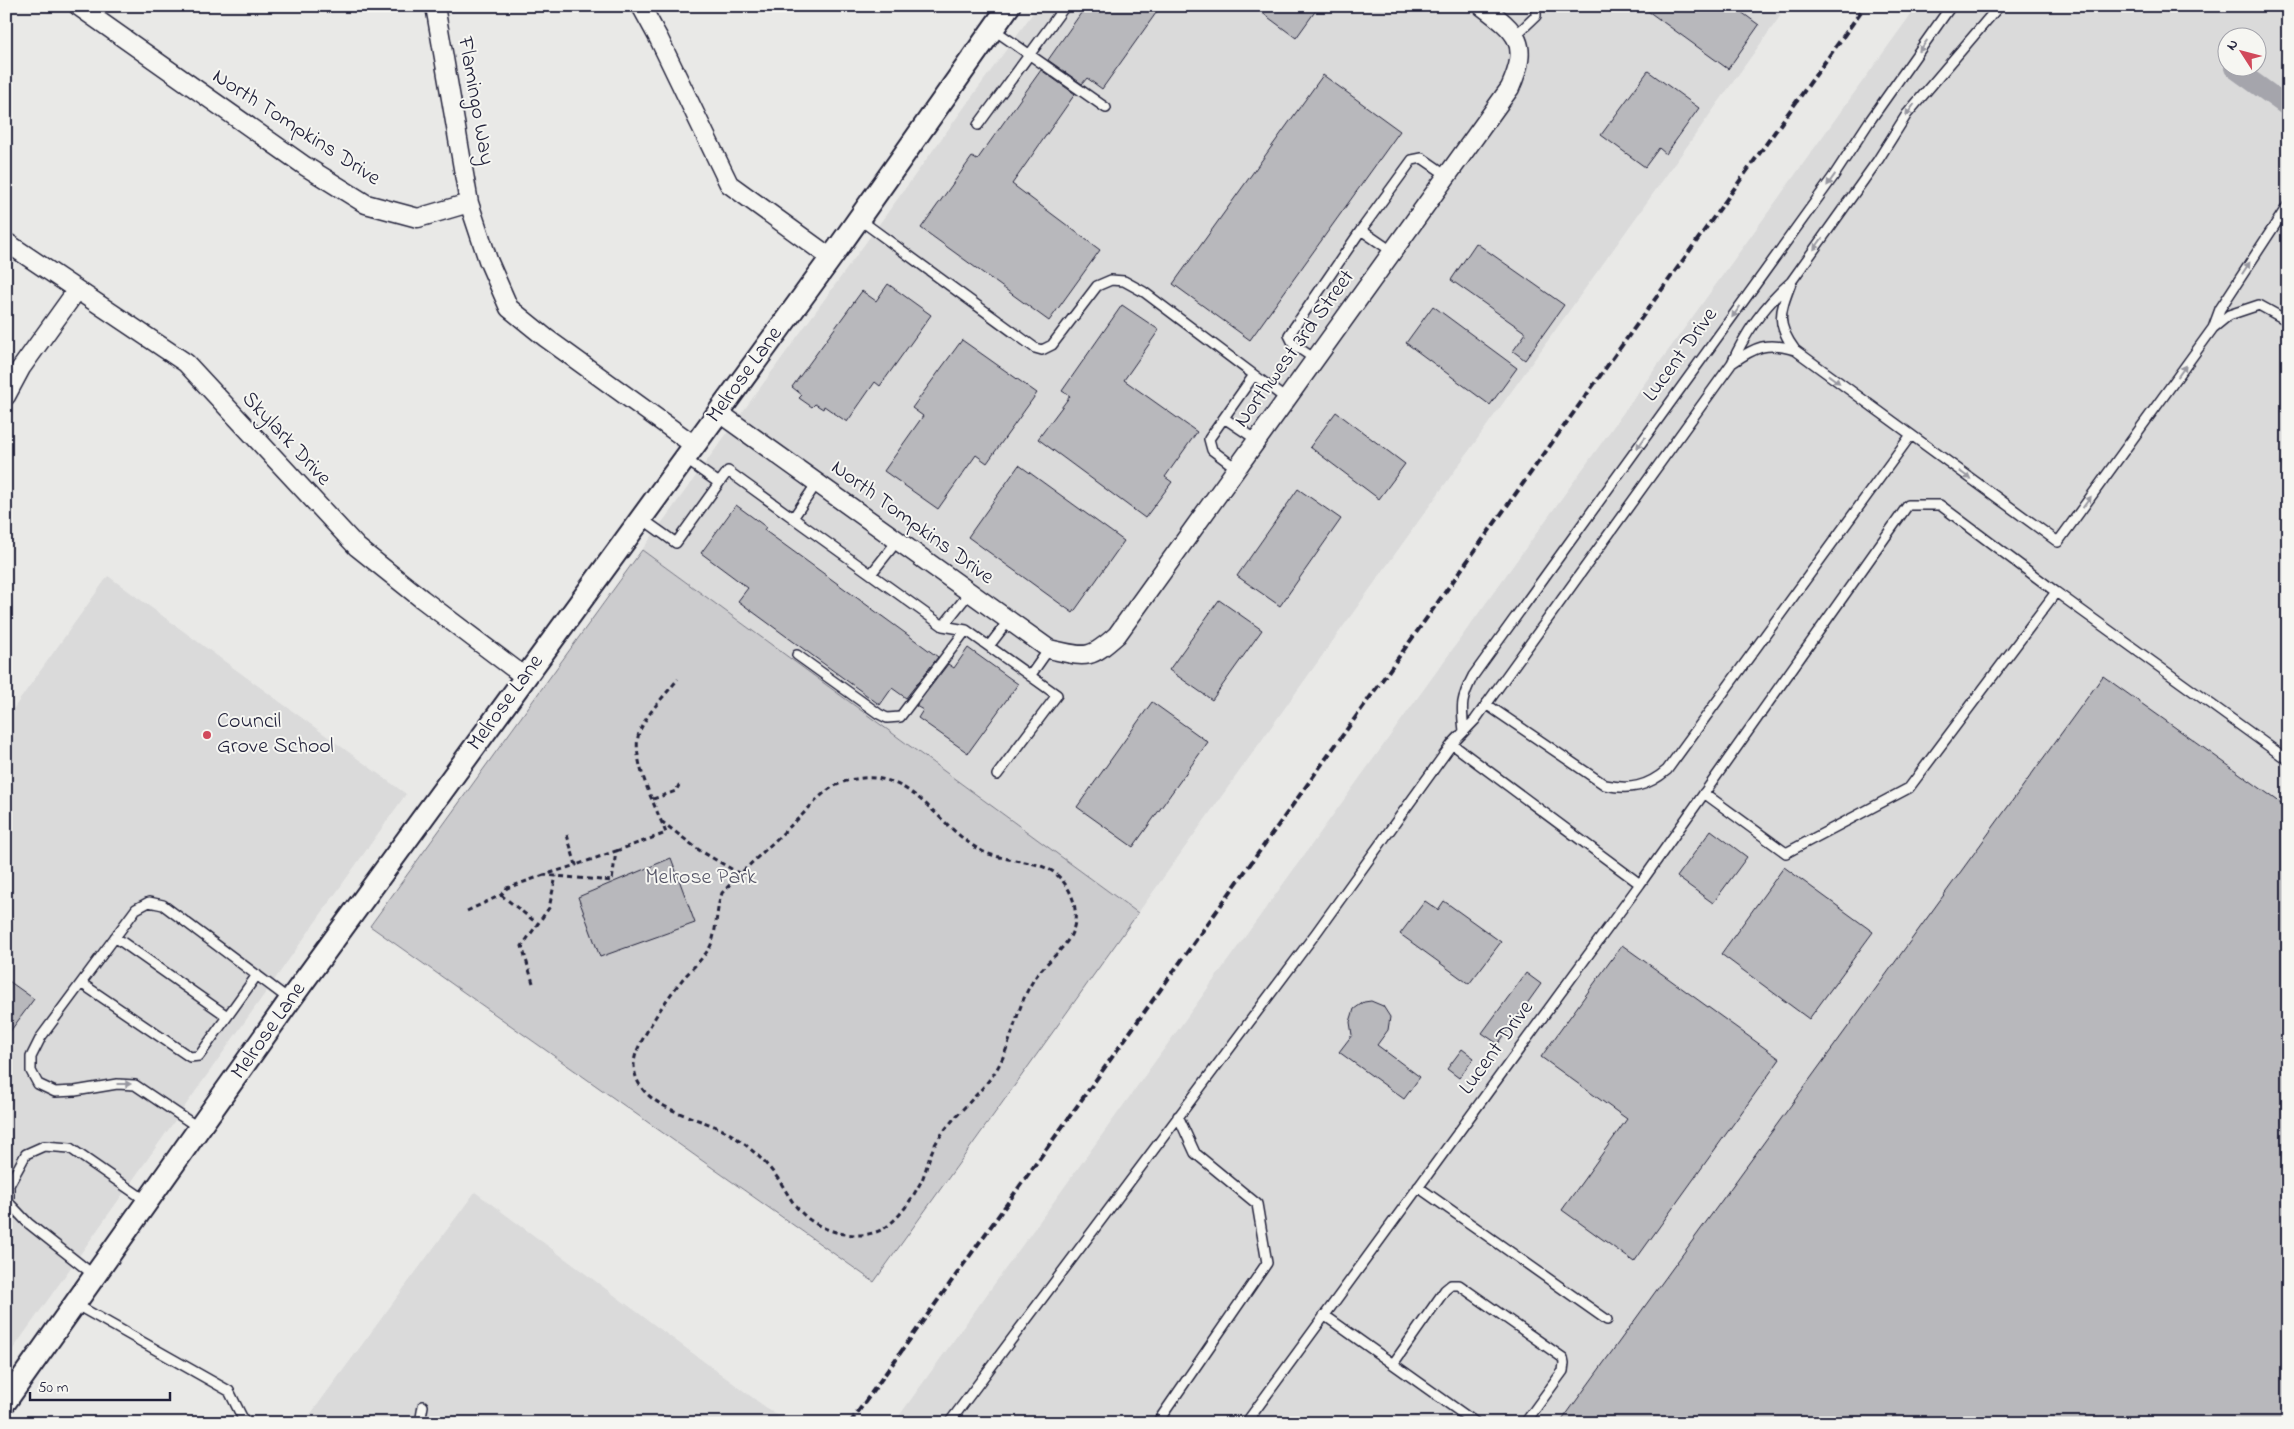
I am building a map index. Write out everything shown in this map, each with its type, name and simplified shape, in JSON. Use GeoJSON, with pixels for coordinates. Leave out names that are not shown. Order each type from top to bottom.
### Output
{"type":"FeatureCollection","features":[{"type":"Feature","properties":{"kind":"street","name":"North Tompkins Drive"},"geometry":{"type":"LineString","coordinates":[[78,6],[306,166],[366,204],[418,218],[469,204]]}},
{"type":"Feature","properties":{"kind":"street","name":"Flamingo Way"},"geometry":{"type":"LineString","coordinates":[[436,6],[469,204]]}},
{"type":"Feature","properties":{"kind":"street"},"geometry":{"type":"LineString","coordinates":[[640,6],[659,38],[729,184],[831,258]]}},
{"type":"Feature","properties":{"kind":"street","name":"Melrose Lane"},"geometry":{"type":"LineString","coordinates":[[6,1401],[290,1000],[831,258],[1009,6]]}},
{"type":"Feature","properties":{"kind":"street"},"geometry":{"type":"LineString","coordinates":[[1482,6],[1518,44]]}},
{"type":"Feature","properties":{"kind":"street","name":"Northwest 3rd Street"},"geometry":{"type":"LineString","coordinates":[[1085,656],[1098,652],[1117,635],[1448,176],[1510,88],[1518,70],[1518,44]]}},
{"type":"Feature","properties":{"kind":"street"},"geometry":{"type":"LineString","coordinates":[[469,204],[488,260],[509,308],[689,452]]}},
{"type":"Feature","properties":{"kind":"street","name":"Skylark Drive"},"geometry":{"type":"LineString","coordinates":[[6,242],[186,363],[357,547],[525,677]]}},
{"type":"Feature","properties":{"kind":"street"},"geometry":{"type":"LineString","coordinates":[[6,396],[21,368],[77,290]]}},
{"type":"Feature","properties":{"kind":"street","name":"North Tompkins Drive"},"geometry":{"type":"LineString","coordinates":[[718,412],[1050,649],[1085,656]]}},
{"type":"Feature","properties":{"kind":"lane"},"geometry":{"type":"LineString","coordinates":[[978,125],[1065,6]]}},
{"type":"Feature","properties":{"kind":"lane"},"geometry":{"type":"LineString","coordinates":[[1518,44],[1536,16],[1536,6]]}},
{"type":"Feature","properties":{"kind":"lane","name":"Lucent Drive"},"geometry":{"type":"LineString","coordinates":[[1464,732],[1463,694],[1473,676],[1833,177],[1868,122],[1951,6]]}},
{"type":"Feature","properties":{"kind":"lane"},"geometry":{"type":"LineString","coordinates":[[949,1423],[1316,933],[1452,744],[1486,704],[1732,363],[1740,346],[1775,296],[1791,282],[1878,160],[1907,114],[1999,6]]}},
{"type":"Feature","properties":{"kind":"lane"},"geometry":{"type":"LineString","coordinates":[[993,29],[1106,108]]}},
{"type":"Feature","properties":{"kind":"lane"},"geometry":{"type":"LineString","coordinates":[[1315,359],[1294,345],[1289,335],[1361,230],[1412,160],[1422,158],[1448,176]]}},
{"type":"Feature","properties":{"kind":"lane"},"geometry":{"type":"LineString","coordinates":[[2213,328],[2220,309],[2288,205]]}},
{"type":"Feature","properties":{"kind":"lane"},"geometry":{"type":"LineString","coordinates":[[858,219],[1036,348],[1042,350],[1052,345],[1097,286],[1111,280],[1124,281],[1144,292],[1286,399]]}},
{"type":"Feature","properties":{"kind":"lane"},"geometry":{"type":"LineString","coordinates":[[1361,230],[1393,252]]}},
{"type":"Feature","properties":{"kind":"lane"},"geometry":{"type":"LineString","coordinates":[[1791,282],[1780,318],[1782,332],[1794,350]]}},
{"type":"Feature","properties":{"kind":"lane"},"geometry":{"type":"LineString","coordinates":[[1732,363],[1761,346],[1779,345],[1794,350],[2058,542],[2213,328],[2229,315],[2259,305],[2288,321]]}},
{"type":"Feature","properties":{"kind":"lane"},"geometry":{"type":"LineString","coordinates":[[1236,468],[1212,450],[1209,445],[1209,439],[1254,375]]}},
{"type":"Feature","properties":{"kind":"lane"},"geometry":{"type":"LineString","coordinates":[[1224,418],[1257,440]]}},
{"type":"Feature","properties":{"kind":"lane"},"geometry":{"type":"LineString","coordinates":[[1486,704],[1605,786],[1624,789],[1641,786],[1654,780],[1667,770],[1911,435]]}},
{"type":"Feature","properties":{"kind":"lane"},"geometry":{"type":"LineString","coordinates":[[689,452],[719,483]]}},
{"type":"Feature","properties":{"kind":"lane"},"geometry":{"type":"LineString","coordinates":[[641,518],[676,543],[728,471],[943,626],[966,630],[1057,695],[997,775]]}},
{"type":"Feature","properties":{"kind":"lane"},"geometry":{"type":"LineString","coordinates":[[792,518],[817,483]]}},
{"type":"Feature","properties":{"kind":"lane","name":"Lucent Drive"},"geometry":{"type":"LineString","coordinates":[[1246,1423],[1640,884],[1908,505],[1940,505],[2056,592]]}},
{"type":"Feature","properties":{"kind":"lane"},"geometry":{"type":"LineString","coordinates":[[871,574],[898,540]]}},
{"type":"Feature","properties":{"kind":"lane"},"geometry":{"type":"LineString","coordinates":[[943,626],[970,592]]}},
{"type":"Feature","properties":{"kind":"lane"},"geometry":{"type":"LineString","coordinates":[[1704,794],[1786,853],[1909,788],[2056,592],[2288,760]]}},
{"type":"Feature","properties":{"kind":"lane"},"geometry":{"type":"LineString","coordinates":[[989,646],[1009,620]]}},
{"type":"Feature","properties":{"kind":"lane"},"geometry":{"type":"LineString","coordinates":[[797,654],[879,714],[887,718],[900,717],[966,630]]}},
{"type":"Feature","properties":{"kind":"lane"},"geometry":{"type":"LineString","coordinates":[[1030,676],[1050,649]]}},
{"type":"Feature","properties":{"kind":"lane"},"geometry":{"type":"LineString","coordinates":[[1452,744],[1640,884]]}},
{"type":"Feature","properties":{"kind":"lane"},"geometry":{"type":"LineString","coordinates":[[200,1128],[136,1085],[117,1084],[75,1091],[55,1092],[38,1084],[31,1071],[31,1056],[41,1037],[136,909],[149,902],[163,905],[290,1000]]}},
{"type":"Feature","properties":{"kind":"lane"},"geometry":{"type":"LineString","coordinates":[[115,937],[227,1016]]}},
{"type":"Feature","properties":{"kind":"lane"},"geometry":{"type":"LineString","coordinates":[[81,982],[190,1057],[199,1056],[256,975]]}},
{"type":"Feature","properties":{"kind":"lane"},"geometry":{"type":"LineString","coordinates":[[1157,1423],[1267,1264],[1258,1204],[1195,1153],[1178,1116]]}},
{"type":"Feature","properties":{"kind":"lane"},"geometry":{"type":"LineString","coordinates":[[95,1276],[28,1223],[9,1203],[9,1185],[26,1154],[44,1146],[70,1148],[148,1202]]}},
{"type":"Feature","properties":{"kind":"lane"},"geometry":{"type":"LineString","coordinates":[[1418,1186],[1607,1320]]}},
{"type":"Feature","properties":{"kind":"lane"},"geometry":{"type":"LineString","coordinates":[[1393,1364],[1445,1290],[1451,1285],[1459,1285],[1562,1358],[1564,1363],[1563,1371],[1526,1423]]}},
{"type":"Feature","properties":{"kind":"lane"},"geometry":{"type":"LineString","coordinates":[[75,1304],[229,1391],[245,1423]]}},
{"type":"Feature","properties":{"kind":"lane"},"geometry":{"type":"LineString","coordinates":[[1324,1315],[1476,1423]]}},
{"type":"Feature","properties":{"kind":"lane"},"geometry":{"type":"LineString","coordinates":[[420,1423],[423,1406]]}},
{"type":"Feature","properties":{"kind":"path"},"geometry":{"type":"LineString","coordinates":[[467,912],[501,894],[507,888],[666,834],[636,751],[638,735],[644,722],[678,678]]}},
{"type":"Feature","properties":{"kind":"path"},"geometry":{"type":"LineString","coordinates":[[870,778],[883,779],[908,789],[935,812],[954,832],[982,851],[994,857],[1050,870],[1067,886],[1072,897],[1075,909],[1074,925],[1070,938],[1063,949],[1041,969],[1031,984],[1021,1004],[1006,1050],[996,1070],[937,1142],[923,1178],[912,1196],[896,1217],[881,1231],[854,1235],[817,1224],[802,1215],[777,1176],[758,1156],[736,1138],[720,1129],[660,1104],[645,1092],[638,1081],[634,1065],[637,1052],[665,1002],[711,948],[722,893],[740,874],[831,788],[855,779],[870,778]]}},
{"type":"Feature","properties":{"kind":"path"},"geometry":{"type":"LineString","coordinates":[[653,799],[676,791],[679,786]]}},
{"type":"Feature","properties":{"kind":"path"},"geometry":{"type":"LineString","coordinates":[[661,821],[699,850],[740,874]]}},
{"type":"Feature","properties":{"kind":"path"},"geometry":{"type":"LineString","coordinates":[[567,835],[576,866]]}},
{"type":"Feature","properties":{"kind":"path"},"geometry":{"type":"LineString","coordinates":[[544,876],[612,881],[616,851]]}},
{"type":"Feature","properties":{"kind":"path"},"geometry":{"type":"LineString","coordinates":[[533,983],[522,946],[549,908],[556,876]]}},
{"type":"Feature","properties":{"kind":"path"},"geometry":{"type":"LineString","coordinates":[[501,894],[538,924]]}},
{"type":"Feature","properties":{"kind":"shaded area"},"geometry":{"type":"Polygon","coordinates":[[[1038,6],[1768,6],[1781,15],[1138,913],[642,550],[1038,6]]]}},
{"type":"Feature","properties":{"kind":"shaded area"},"geometry":{"type":"Polygon","coordinates":[[[1917,6],[2288,6],[2288,1423],[894,1423],[1917,6]]]}},
{"type":"Feature","properties":{"kind":"shaded area"},"geometry":{"type":"Polygon","coordinates":[[[108,576],[406,794],[6,1359],[6,719],[108,576]]]}},
{"type":"Feature","properties":{"kind":"shaded area"},"geometry":{"type":"Polygon","coordinates":[[[475,1192],[787,1423],[304,1423],[475,1192]]]}},
{"type":"Feature","properties":{"kind":"green space","name":"Melrose Park"},"geometry":{"type":"Polygon","coordinates":[[[642,550],[1138,913],[874,1282],[370,926],[642,550]]]}},
{"type":"Feature","properties":{"kind":"building"},"geometry":{"type":"Polygon","coordinates":[[[1086,6],[1161,6],[1102,89],[1087,78],[1082,84],[1048,60],[1086,6]]]}},
{"type":"Feature","properties":{"kind":"building"},"geometry":{"type":"Polygon","coordinates":[[[1253,6],[1319,6],[1296,38],[1253,6]]]}},
{"type":"Feature","properties":{"kind":"building"},"geometry":{"type":"Polygon","coordinates":[[[1641,6],[1733,6],[1759,25],[1728,69],[1641,6]]]}},
{"type":"Feature","properties":{"kind":"building"},"geometry":{"type":"Polygon","coordinates":[[[1041,70],[1075,94],[1012,184],[1100,250],[1049,321],[921,228],[972,157],[977,160],[1041,70]]]}},
{"type":"Feature","properties":{"kind":"building"},"geometry":{"type":"Polygon","coordinates":[[[1648,71],[1699,108],[1666,154],[1659,148],[1645,167],[1601,135],[1648,71]]]}},
{"type":"Feature","properties":{"kind":"building"},"geometry":{"type":"Polygon","coordinates":[[[1323,75],[1400,131],[1250,340],[1173,284],[1323,75]]]}},
{"type":"Feature","properties":{"kind":"building"},"geometry":{"type":"Polygon","coordinates":[[[1476,243],[1564,305],[1525,360],[1513,351],[1526,333],[1451,280],[1476,243]]]}},
{"type":"Feature","properties":{"kind":"building"},"geometry":{"type":"Polygon","coordinates":[[[888,284],[931,315],[880,386],[875,382],[847,422],[824,406],[823,409],[815,404],[812,407],[799,398],[802,395],[792,387],[862,291],[876,301],[888,284]]]}},
{"type":"Feature","properties":{"kind":"building"},"geometry":{"type":"Polygon","coordinates":[[[1122,305],[1159,330],[1124,380],[1197,432],[1165,477],[1172,482],[1145,518],[1038,439],[1070,396],[1062,391],[1122,305]]]}},
{"type":"Feature","properties":{"kind":"building"},"geometry":{"type":"Polygon","coordinates":[[[1433,306],[1517,368],[1490,405],[1406,343],[1433,306]]]}},
{"type":"Feature","properties":{"kind":"building"},"geometry":{"type":"Polygon","coordinates":[[[962,340],[1037,393],[987,463],[976,455],[938,509],[884,471],[923,416],[912,408],[962,340]]]}},
{"type":"Feature","properties":{"kind":"building"},"geometry":{"type":"Polygon","coordinates":[[[1336,412],[1405,464],[1379,499],[1310,447],[1336,412]]]}},
{"type":"Feature","properties":{"kind":"building"},"geometry":{"type":"Polygon","coordinates":[[[1019,465],[1124,541],[1073,613],[968,537],[1019,465]]]}},
{"type":"Feature","properties":{"kind":"building"},"geometry":{"type":"Polygon","coordinates":[[[1298,489],[1341,519],[1280,606],[1237,576],[1298,489]]]}},
{"type":"Feature","properties":{"kind":"building"},"geometry":{"type":"Polygon","coordinates":[[[736,505],[766,527],[764,530],[938,657],[906,698],[892,688],[880,705],[738,601],[748,588],[701,553],[736,505]]]}},
{"type":"Feature","properties":{"kind":"building"},"geometry":{"type":"Polygon","coordinates":[[[1219,600],[1262,630],[1212,700],[1169,670],[1219,600]]]}},
{"type":"Feature","properties":{"kind":"building"},"geometry":{"type":"Polygon","coordinates":[[[968,648],[1018,684],[968,753],[918,718],[923,710],[916,706],[948,664],[954,668],[968,648]]]}},
{"type":"Feature","properties":{"kind":"building"},"geometry":{"type":"Polygon","coordinates":[[[2103,676],[2288,808],[2288,1416],[2283,1423],[1560,1423],[2103,676]]]}},
{"type":"Feature","properties":{"kind":"building"},"geometry":{"type":"Polygon","coordinates":[[[1152,702],[1208,742],[1133,847],[1077,807],[1152,702]]]}},
{"type":"Feature","properties":{"kind":"building"},"geometry":{"type":"Polygon","coordinates":[[[1711,830],[1747,857],[1713,903],[1677,877],[1711,830]]]}},
{"type":"Feature","properties":{"kind":"building"},"geometry":{"type":"Polygon","coordinates":[[[671,858],[695,923],[600,957],[578,897],[671,858]]]}},
{"type":"Feature","properties":{"kind":"building"},"geometry":{"type":"Polygon","coordinates":[[[1784,867],[1873,932],[1809,1019],[1721,954],[1784,867]]]}},
{"type":"Feature","properties":{"kind":"building"},"geometry":{"type":"Polygon","coordinates":[[[1425,901],[1438,910],[1444,901],[1501,942],[1469,984],[1400,934],[1425,901]]]}},
{"type":"Feature","properties":{"kind":"building"},"geometry":{"type":"Polygon","coordinates":[[[1622,945],[1780,1059],[1634,1262],[1562,1210],[1627,1119],[1541,1057],[1622,945]]]}},
{"type":"Feature","properties":{"kind":"building"},"geometry":{"type":"Polygon","coordinates":[[[1526,973],[1541,984],[1498,1044],[1482,1033],[1526,973]]]}},
{"type":"Feature","properties":{"kind":"building"},"geometry":{"type":"Polygon","coordinates":[[[6,979],[34,999],[6,1037],[6,979]]]}},
{"type":"Feature","properties":{"kind":"building"},"geometry":{"type":"Polygon","coordinates":[[[1371,1001],[1383,1006],[1390,1017],[1388,1030],[1377,1045],[1420,1077],[1404,1099],[1339,1052],[1352,1035],[1350,1022],[1354,1009],[1364,1002],[1371,1001]]]}},
{"type":"Feature","properties":{"kind":"building"},"geometry":{"type":"Polygon","coordinates":[[[1462,1049],[1474,1058],[1459,1078],[1447,1069],[1462,1049]]]}},
{"type":"Feature","properties":{"kind":"waterway"},"geometry":{"type":"LineString","coordinates":[[2248,78],[2288,107]]}},
{"type":"Feature","properties":{"kind":"railway"},"geometry":{"type":"LineString","coordinates":[[850,1423],[1865,6]]}},
{"type":"Feature","properties":{"kind":"place","name":"Council Grove School"},"geometry":{"type":"Point","coordinates":[207,735]}}]}
